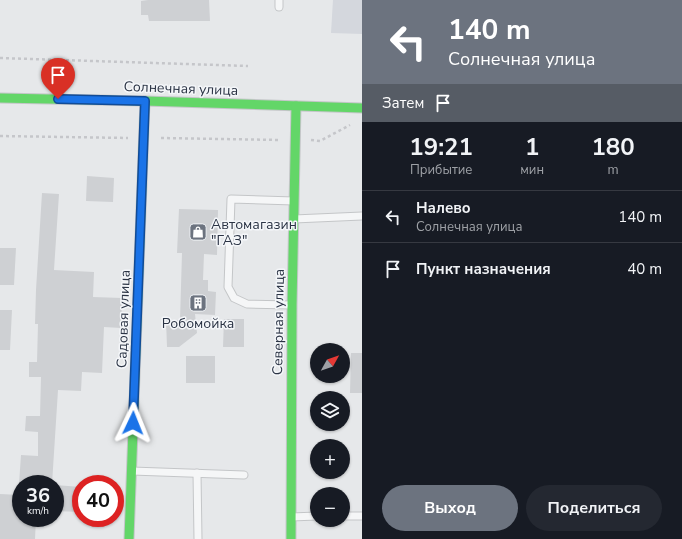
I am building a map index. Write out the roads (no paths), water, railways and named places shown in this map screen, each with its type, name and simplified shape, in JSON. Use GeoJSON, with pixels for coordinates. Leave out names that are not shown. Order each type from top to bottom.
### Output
{"type":"FeatureCollection","features":[{"type":"Feature","properties":{"kind":"street","name":"Солнечная улица"},"geometry":{"type":"LineString","coordinates":[[0,98],[362,108]]}},
{"type":"Feature","properties":{"kind":"street","name":"Садовая улица"},"geometry":{"type":"LineString","coordinates":[[129,539],[145,101]]}},
{"type":"Feature","properties":{"kind":"street","name":"Северная улица"},"geometry":{"type":"LineString","coordinates":[[291,539],[292,305],[296,106]]}},
{"type":"Feature","properties":{"kind":"lane"},"geometry":{"type":"LineString","coordinates":[[292,305],[247,304],[234,298],[228,287],[230,199],[294,201]]}},
{"type":"Feature","properties":{"kind":"lane"},"geometry":{"type":"LineString","coordinates":[[294,219],[362,216]]}},
{"type":"Feature","properties":{"kind":"lane"},"geometry":{"type":"LineString","coordinates":[[132,470],[244,475]]}},
{"type":"Feature","properties":{"kind":"lane"},"geometry":{"type":"LineString","coordinates":[[197,473],[198,539]]}},
{"type":"Feature","properties":{"kind":"lane"},"geometry":{"type":"LineString","coordinates":[[291,517],[310,516]]}},
{"type":"Feature","properties":{"kind":"lane"},"geometry":{"type":"LineString","coordinates":[[350,516],[362,516]]}},
{"type":"Feature","properties":{"kind":"place","name":"Автомагазин \"ГАЗ\""},"geometry":{"type":"Point","coordinates":[198,232]}},
{"type":"Feature","properties":{"kind":"place","name":"Робомойка"},"geometry":{"type":"Point","coordinates":[198,303]}}]}
